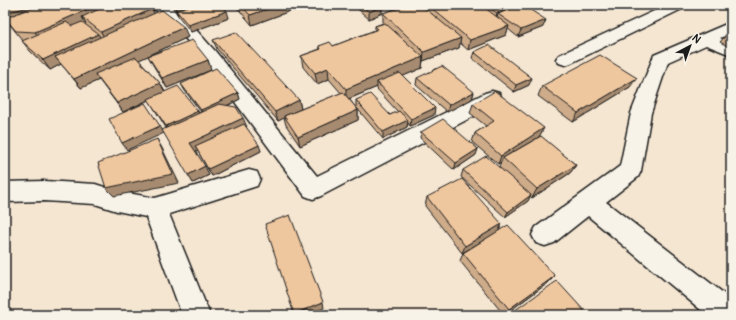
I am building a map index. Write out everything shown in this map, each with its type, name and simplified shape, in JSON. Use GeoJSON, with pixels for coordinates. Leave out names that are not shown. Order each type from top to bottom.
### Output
{"type":"FeatureCollection","features":[{"type":"Feature","properties":{"kind":"street"},"geometry":{"type":"LineString","coordinates":[[157,5],[173,14],[209,55],[313,189],[492,98]]}},
{"type":"Feature","properties":{"kind":"street"},"geometry":{"type":"LineString","coordinates":[[565,59],[679,5]]}},
{"type":"Feature","properties":{"kind":"street"},"geometry":{"type":"LineString","coordinates":[[545,235],[630,171],[641,113],[660,59],[731,27]]}},
{"type":"Feature","properties":{"kind":"street"},"geometry":{"type":"LineString","coordinates":[[706,38],[731,50]]}},
{"type":"Feature","properties":{"kind":"street"},"geometry":{"type":"LineString","coordinates":[[5,192],[44,191],[95,194],[117,201],[155,208],[249,179]]}},
{"type":"Feature","properties":{"kind":"street"},"geometry":{"type":"LineString","coordinates":[[588,202],[728,315]]}},
{"type":"Feature","properties":{"kind":"street"},"geometry":{"type":"LineString","coordinates":[[155,208],[174,262],[196,315]]}},
{"type":"Feature","properties":{"kind":"building"},"geometry":{"type":"Polygon","coordinates":[[[5,5],[33,5],[33,6],[5,13],[5,5]]]}},
{"type":"Feature","properties":{"kind":"building"},"geometry":{"type":"Polygon","coordinates":[[[39,5],[98,5],[35,32],[16,31],[5,18],[39,5]]]}},
{"type":"Feature","properties":{"kind":"building"},"geometry":{"type":"Polygon","coordinates":[[[108,5],[126,5],[123,6],[129,10],[141,5],[148,5],[152,9],[101,32],[82,17],[108,5]]]}},
{"type":"Feature","properties":{"kind":"building"},"geometry":{"type":"Polygon","coordinates":[[[173,5],[185,5],[175,8],[173,5]]]}},
{"type":"Feature","properties":{"kind":"building"},"geometry":{"type":"Polygon","coordinates":[[[192,5],[222,5],[227,11],[188,25],[176,10],[192,5]]]}},
{"type":"Feature","properties":{"kind":"building"},"geometry":{"type":"Polygon","coordinates":[[[241,5],[280,5],[250,15],[241,5]]]}},
{"type":"Feature","properties":{"kind":"building"},"geometry":{"type":"Polygon","coordinates":[[[361,5],[381,5],[382,6],[369,12],[361,5]]]}},
{"type":"Feature","properties":{"kind":"building"},"geometry":{"type":"Polygon","coordinates":[[[409,5],[421,5],[461,38],[424,52],[383,13],[409,5]]]}},
{"type":"Feature","properties":{"kind":"building"},"geometry":{"type":"Polygon","coordinates":[[[428,5],[481,5],[509,26],[470,40],[428,5]]]}},
{"type":"Feature","properties":{"kind":"building"},"geometry":{"type":"Polygon","coordinates":[[[485,5],[517,5],[497,13],[485,5]]]}},
{"type":"Feature","properties":{"kind":"building"},"geometry":{"type":"Polygon","coordinates":[[[521,5],[546,20],[521,30],[498,14],[521,5]]]}},
{"type":"Feature","properties":{"kind":"building"},"geometry":{"type":"Polygon","coordinates":[[[162,10],[184,27],[74,79],[55,57],[162,10]]]}},
{"type":"Feature","properties":{"kind":"building"},"geometry":{"type":"Polygon","coordinates":[[[66,22],[72,26],[82,22],[98,34],[43,60],[22,41],[66,22]]]}},
{"type":"Feature","properties":{"kind":"building"},"geometry":{"type":"Polygon","coordinates":[[[385,23],[423,57],[346,89],[328,68],[315,73],[301,56],[321,49],[319,46],[330,42],[333,46],[378,29],[375,26],[385,23]]]}},
{"type":"Feature","properties":{"kind":"building"},"geometry":{"type":"Polygon","coordinates":[[[236,32],[299,100],[275,112],[213,40],[236,32]]]}},
{"type":"Feature","properties":{"kind":"building"},"geometry":{"type":"Polygon","coordinates":[[[192,40],[208,60],[162,78],[148,56],[192,40]]]}},
{"type":"Feature","properties":{"kind":"building"},"geometry":{"type":"Polygon","coordinates":[[[489,45],[532,78],[516,85],[474,52],[489,45]]]}},
{"type":"Feature","properties":{"kind":"building"},"geometry":{"type":"Polygon","coordinates":[[[600,55],[637,78],[578,113],[542,86],[600,55]]]}},
{"type":"Feature","properties":{"kind":"building"},"geometry":{"type":"Polygon","coordinates":[[[136,57],[160,83],[117,103],[95,74],[136,57]]]}},
{"type":"Feature","properties":{"kind":"building"},"geometry":{"type":"Polygon","coordinates":[[[442,66],[474,92],[449,105],[417,78],[442,66]]]}},
{"type":"Feature","properties":{"kind":"building"},"geometry":{"type":"Polygon","coordinates":[[[216,68],[238,93],[201,110],[181,84],[216,68]]]}},
{"type":"Feature","properties":{"kind":"building"},"geometry":{"type":"Polygon","coordinates":[[[400,73],[435,108],[411,119],[377,82],[400,73]]]}},
{"type":"Feature","properties":{"kind":"building"},"geometry":{"type":"Polygon","coordinates":[[[178,86],[198,111],[166,126],[148,99],[178,86]]]}},
{"type":"Feature","properties":{"kind":"building"},"geometry":{"type":"Polygon","coordinates":[[[495,91],[544,128],[501,156],[475,133],[494,121],[473,104],[495,91]]]}},
{"type":"Feature","properties":{"kind":"building"},"geometry":{"type":"Polygon","coordinates":[[[343,92],[358,110],[298,137],[284,116],[343,92]]]}},
{"type":"Feature","properties":{"kind":"building"},"geometry":{"type":"Polygon","coordinates":[[[370,94],[390,115],[399,111],[408,120],[383,132],[356,100],[370,94]]]}},
{"type":"Feature","properties":{"kind":"building"},"geometry":{"type":"Polygon","coordinates":[[[145,103],[160,126],[122,143],[109,119],[145,103]]]}},
{"type":"Feature","properties":{"kind":"building"},"geometry":{"type":"Polygon","coordinates":[[[219,104],[236,107],[243,118],[190,143],[205,166],[188,175],[162,130],[219,104]]]}},
{"type":"Feature","properties":{"kind":"building"},"geometry":{"type":"Polygon","coordinates":[[[443,119],[478,149],[456,163],[421,132],[443,119]]]}},
{"type":"Feature","properties":{"kind":"building"},"geometry":{"type":"Polygon","coordinates":[[[244,124],[259,145],[208,169],[195,146],[244,124]]]}},
{"type":"Feature","properties":{"kind":"building"},"geometry":{"type":"Polygon","coordinates":[[[541,136],[576,165],[537,189],[503,158],[541,136]]]}},
{"type":"Feature","properties":{"kind":"building"},"geometry":{"type":"Polygon","coordinates":[[[157,139],[173,174],[106,188],[98,163],[157,139]]]}},
{"type":"Feature","properties":{"kind":"building"},"geometry":{"type":"Polygon","coordinates":[[[486,156],[531,195],[508,212],[463,170],[486,156]]]}},
{"type":"Feature","properties":{"kind":"building"},"geometry":{"type":"Polygon","coordinates":[[[462,179],[502,224],[465,246],[427,197],[462,179]]]}},
{"type":"Feature","properties":{"kind":"building"},"geometry":{"type":"Polygon","coordinates":[[[290,215],[323,302],[294,314],[265,224],[290,215]]]}},
{"type":"Feature","properties":{"kind":"building"},"geometry":{"type":"Polygon","coordinates":[[[508,225],[555,276],[509,309],[463,253],[508,225]]]}},
{"type":"Feature","properties":{"kind":"building"},"geometry":{"type":"Polygon","coordinates":[[[557,281],[588,315],[508,315],[557,281]]]}}]}
